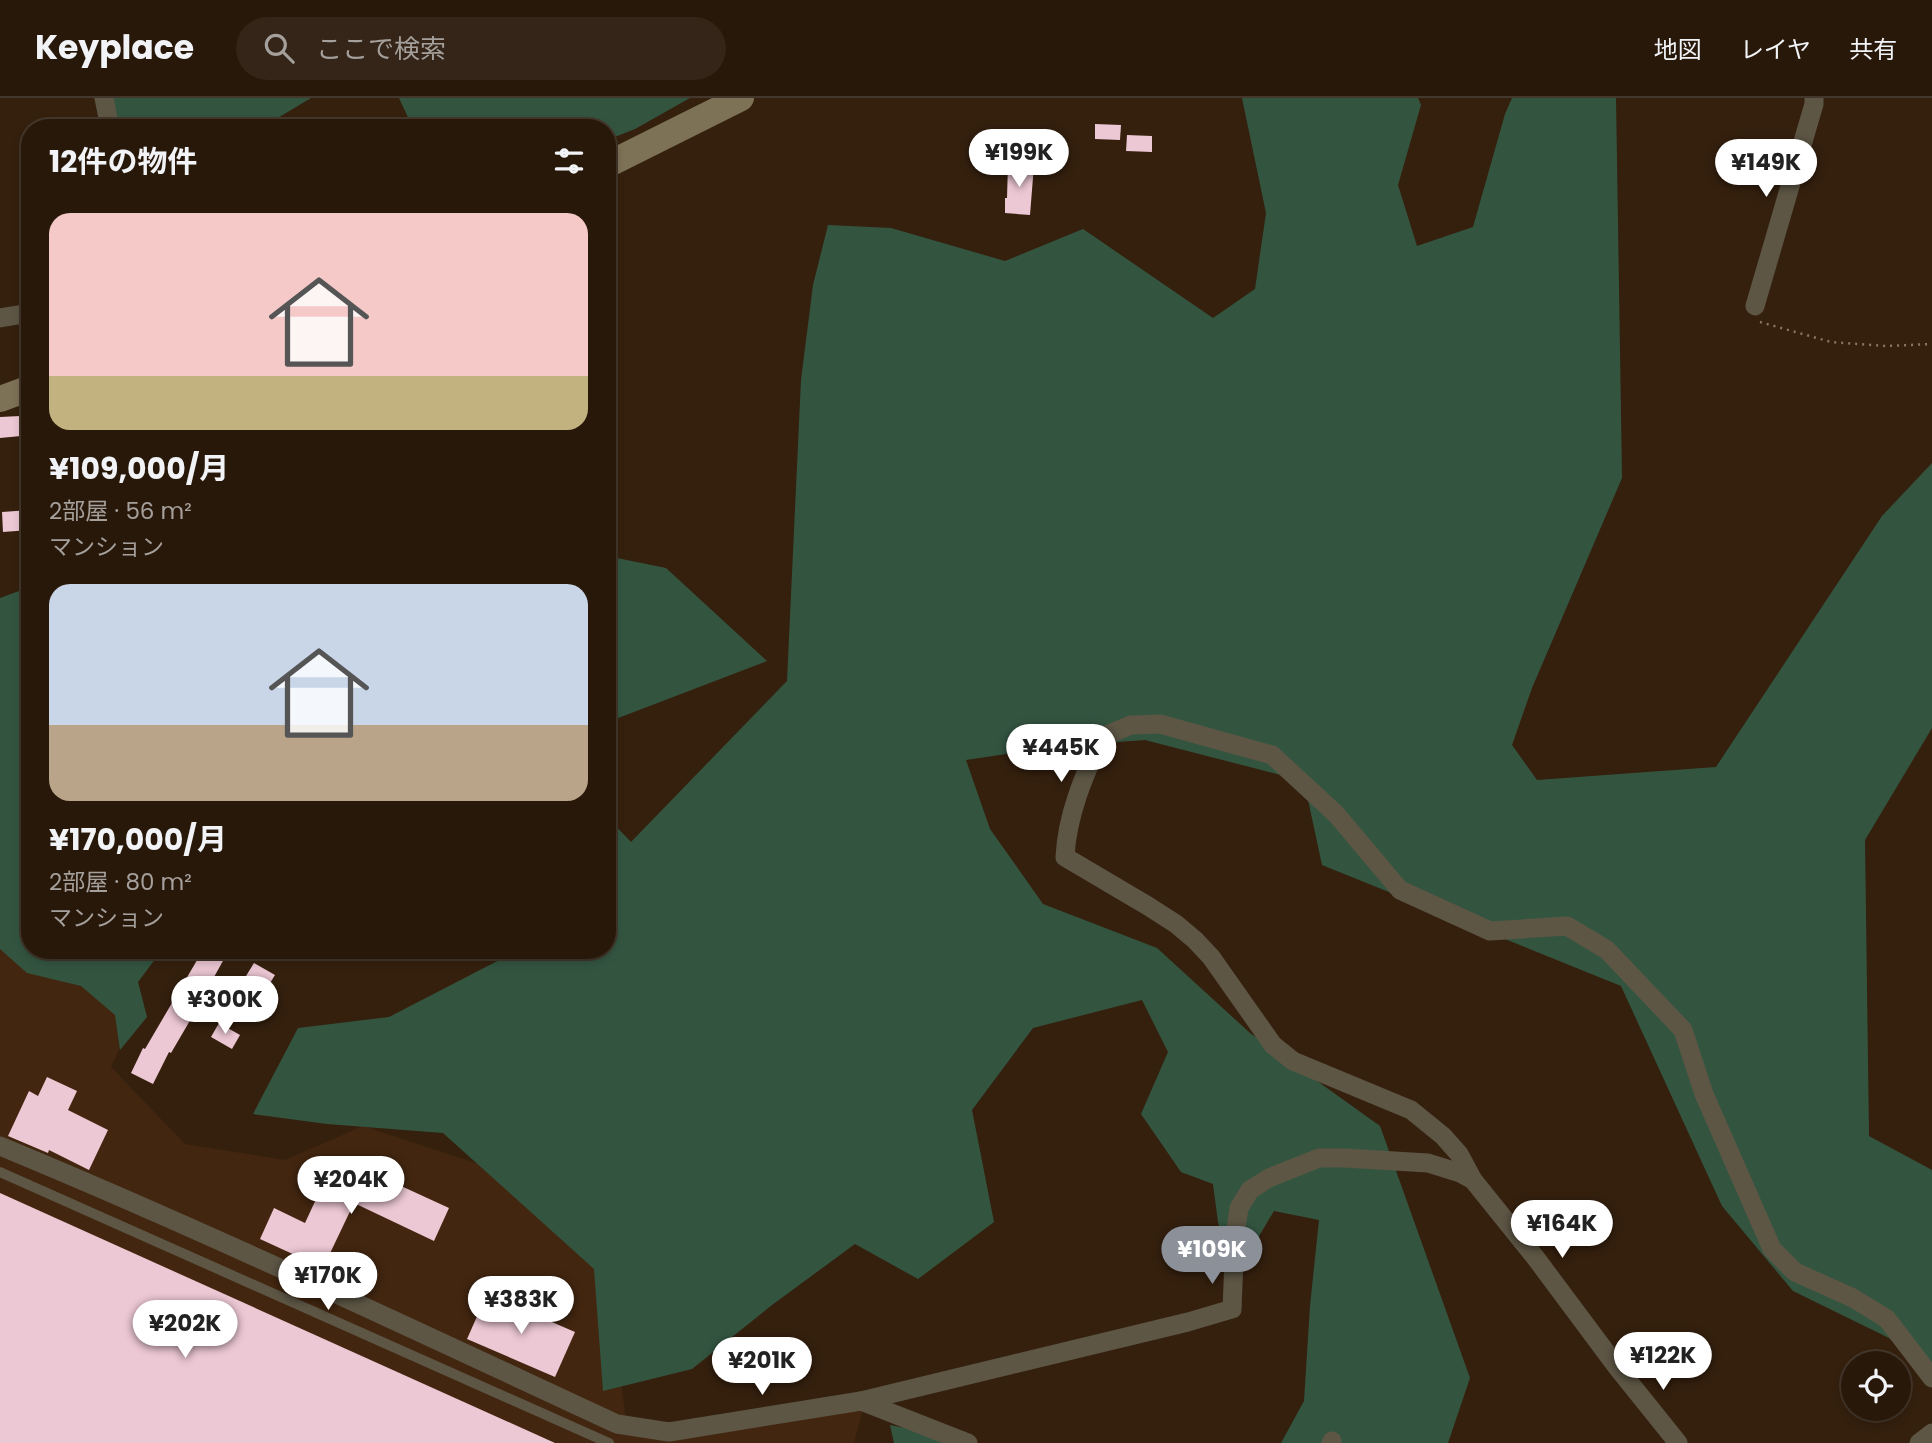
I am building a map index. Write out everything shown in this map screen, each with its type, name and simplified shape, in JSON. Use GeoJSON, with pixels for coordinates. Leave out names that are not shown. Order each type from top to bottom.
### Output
{"type":"FeatureCollection","features":[{"type":"Feature","properties":{"kind":"main road"},"geometry":{"type":"LineString","coordinates":[[616,160],[741,98]]}},
{"type":"Feature","properties":{"kind":"main road"},"geometry":{"type":"LineString","coordinates":[[0,399],[21,391]]}},
{"type":"Feature","properties":{"kind":"street"},"geometry":{"type":"LineString","coordinates":[[104,98],[108,119]]}},
{"type":"Feature","properties":{"kind":"street"},"geometry":{"type":"LineString","coordinates":[[1755,306],[1814,98]]}},
{"type":"Feature","properties":{"kind":"street"},"geometry":{"type":"LineString","coordinates":[[0,317],[21,314]]}},
{"type":"Feature","properties":{"kind":"street"},"geometry":{"type":"LineString","coordinates":[[1678,1443],[1617,1367],[1443,1136],[1411,1110],[1293,1060],[1273,1045],[1211,957],[1195,940],[1176,924],[1065,857],[1066,834],[1073,810],[1085,774],[1102,737],[1130,725],[1160,724],[1272,755],[1336,814],[1400,890],[1490,930],[1567,926],[1606,950],[1683,1030],[1704,1094],[1772,1249],[1795,1272],[1853,1298],[1887,1319],[1932,1378]]}},
{"type":"Feature","properties":{"kind":"street"},"geometry":{"type":"LineString","coordinates":[[0,1146],[290,1272],[617,1423],[668,1432],[861,1401],[1232,1309],[1235,1235],[1239,1208],[1250,1190],[1259,1184],[1319,1158],[1428,1163],[1474,1180]]}},
{"type":"Feature","properties":{"kind":"street"},"geometry":{"type":"LineString","coordinates":[[861,1401],[968,1443]]}},
{"type":"Feature","properties":{"kind":"street"},"geometry":{"type":"LineString","coordinates":[[1919,1443],[1932,1433]]}},
{"type":"Feature","properties":{"kind":"lane"},"geometry":{"type":"LineString","coordinates":[[0,1172],[609,1443]]}},
{"type":"Feature","properties":{"kind":"path"},"geometry":{"type":"LineString","coordinates":[[1755,306],[1759,322],[1831,342],[1886,346],[1932,344]]}},
{"type":"Feature","properties":{"kind":"shaded area"},"geometry":{"type":"Polygon","coordinates":[[[0,921],[21,941],[21,959],[48,959],[131,1024],[111,1067],[185,1144],[285,1160],[363,1126],[566,1193],[605,1261],[627,1428],[864,1406],[854,1443],[0,1443],[0,921]]]}},
{"type":"Feature","properties":{"kind":"green space"},"geometry":{"type":"Polygon","coordinates":[[[102,98],[311,98],[276,119],[105,119],[102,98]]]}},
{"type":"Feature","properties":{"kind":"green space"},"geometry":{"type":"Polygon","coordinates":[[[399,98],[690,98],[635,129],[616,136],[616,119],[409,119],[399,98]]]}},
{"type":"Feature","properties":{"kind":"green space"},"geometry":{"type":"Polygon","coordinates":[[[1242,98],[1418,98],[1421,105],[1398,185],[1417,246],[1473,227],[1512,98],[1616,98],[1622,478],[1532,688],[1512,745],[1537,780],[1716,767],[1882,516],[1932,463],[1932,728],[1865,840],[1869,1136],[1932,1170],[1932,1378],[1911,1358],[1911,1351],[1903,1351],[1889,1338],[1793,1291],[1722,1206],[1621,986],[1322,865],[1304,781],[1145,740],[1061,746],[966,760],[990,829],[1043,904],[1157,948],[1250,1033],[1380,1126],[1470,1378],[1448,1443],[1281,1443],[1304,1401],[1319,1220],[1274,1211],[1233,1280],[1218,1222],[1213,1184],[1181,1172],[1141,1114],[1168,1052],[1142,1000],[1033,1028],[972,1110],[994,1222],[918,1279],[855,1244],[772,1305],[692,1369],[603,1391],[594,1269],[443,1133],[327,1124],[253,1114],[298,1028],[389,1017],[501,959],[616,959],[616,826],[631,842],[787,681],[801,380],[813,285],[828,225],[891,228],[1005,261],[1083,229],[1213,318],[1255,289],[1266,213],[1242,98]]]}},
{"type":"Feature","properties":{"kind":"green space"},"geometry":{"type":"Polygon","coordinates":[[[616,558],[666,568],[767,661],[616,719],[616,558]]]}},
{"type":"Feature","properties":{"kind":"green space"},"geometry":{"type":"Polygon","coordinates":[[[21,590],[21,959],[155,959],[138,982],[147,1017],[120,1050],[115,1015],[81,986],[27,973],[0,949],[0,598],[21,590]]]}},
{"type":"Feature","properties":{"kind":"green space"},"geometry":{"type":"Polygon","coordinates":[[[890,1425],[955,1438],[959,1443],[894,1443],[890,1425]]]}},
{"type":"Feature","properties":{"kind":"building"},"geometry":{"type":"Polygon","coordinates":[[[1095,124],[1121,125],[1120,140],[1095,139],[1095,124]]]}},
{"type":"Feature","properties":{"kind":"building"},"geometry":{"type":"Polygon","coordinates":[[[1127,135],[1152,136],[1152,152],[1126,151],[1127,135]]]}},
{"type":"Feature","properties":{"kind":"building"},"geometry":{"type":"Polygon","coordinates":[[[1008,164],[1034,165],[1030,215],[1005,213],[1008,164]]]}},
{"type":"Feature","properties":{"kind":"building"},"geometry":{"type":"Polygon","coordinates":[[[20,416],[21,436],[0,438],[0,417],[20,416]]]}},
{"type":"Feature","properties":{"kind":"building"},"geometry":{"type":"Polygon","coordinates":[[[21,511],[21,531],[3,532],[2,512],[21,511]]]}},
{"type":"Feature","properties":{"kind":"building"},"geometry":{"type":"Polygon","coordinates":[[[198,959],[224,959],[153,1084],[131,1073],[143,1048],[145,1049],[198,959]]]}},
{"type":"Feature","properties":{"kind":"building"},"geometry":{"type":"Polygon","coordinates":[[[254,963],[275,975],[267,988],[246,976],[254,963]]]}},
{"type":"Feature","properties":{"kind":"building"},"geometry":{"type":"Polygon","coordinates":[[[219,1023],[240,1035],[232,1049],[211,1037],[219,1023]]]}},
{"type":"Feature","properties":{"kind":"building"},"geometry":{"type":"Polygon","coordinates":[[[47,1077],[77,1091],[68,1110],[108,1130],[89,1170],[49,1150],[48,1153],[8,1136],[29,1091],[38,1096],[47,1077]]]}},
{"type":"Feature","properties":{"kind":"building"},"geometry":{"type":"Polygon","coordinates":[[[330,1169],[369,1187],[375,1174],[449,1208],[434,1241],[354,1203],[323,1268],[260,1239],[274,1208],[305,1223],[330,1169]]]}},
{"type":"Feature","properties":{"kind":"building"},"geometry":{"type":"Polygon","coordinates":[[[0,1193],[555,1443],[0,1443],[0,1193]]]}},
{"type":"Feature","properties":{"kind":"building"},"geometry":{"type":"Polygon","coordinates":[[[487,1294],[575,1332],[555,1377],[467,1339],[487,1294]]]}}]}
